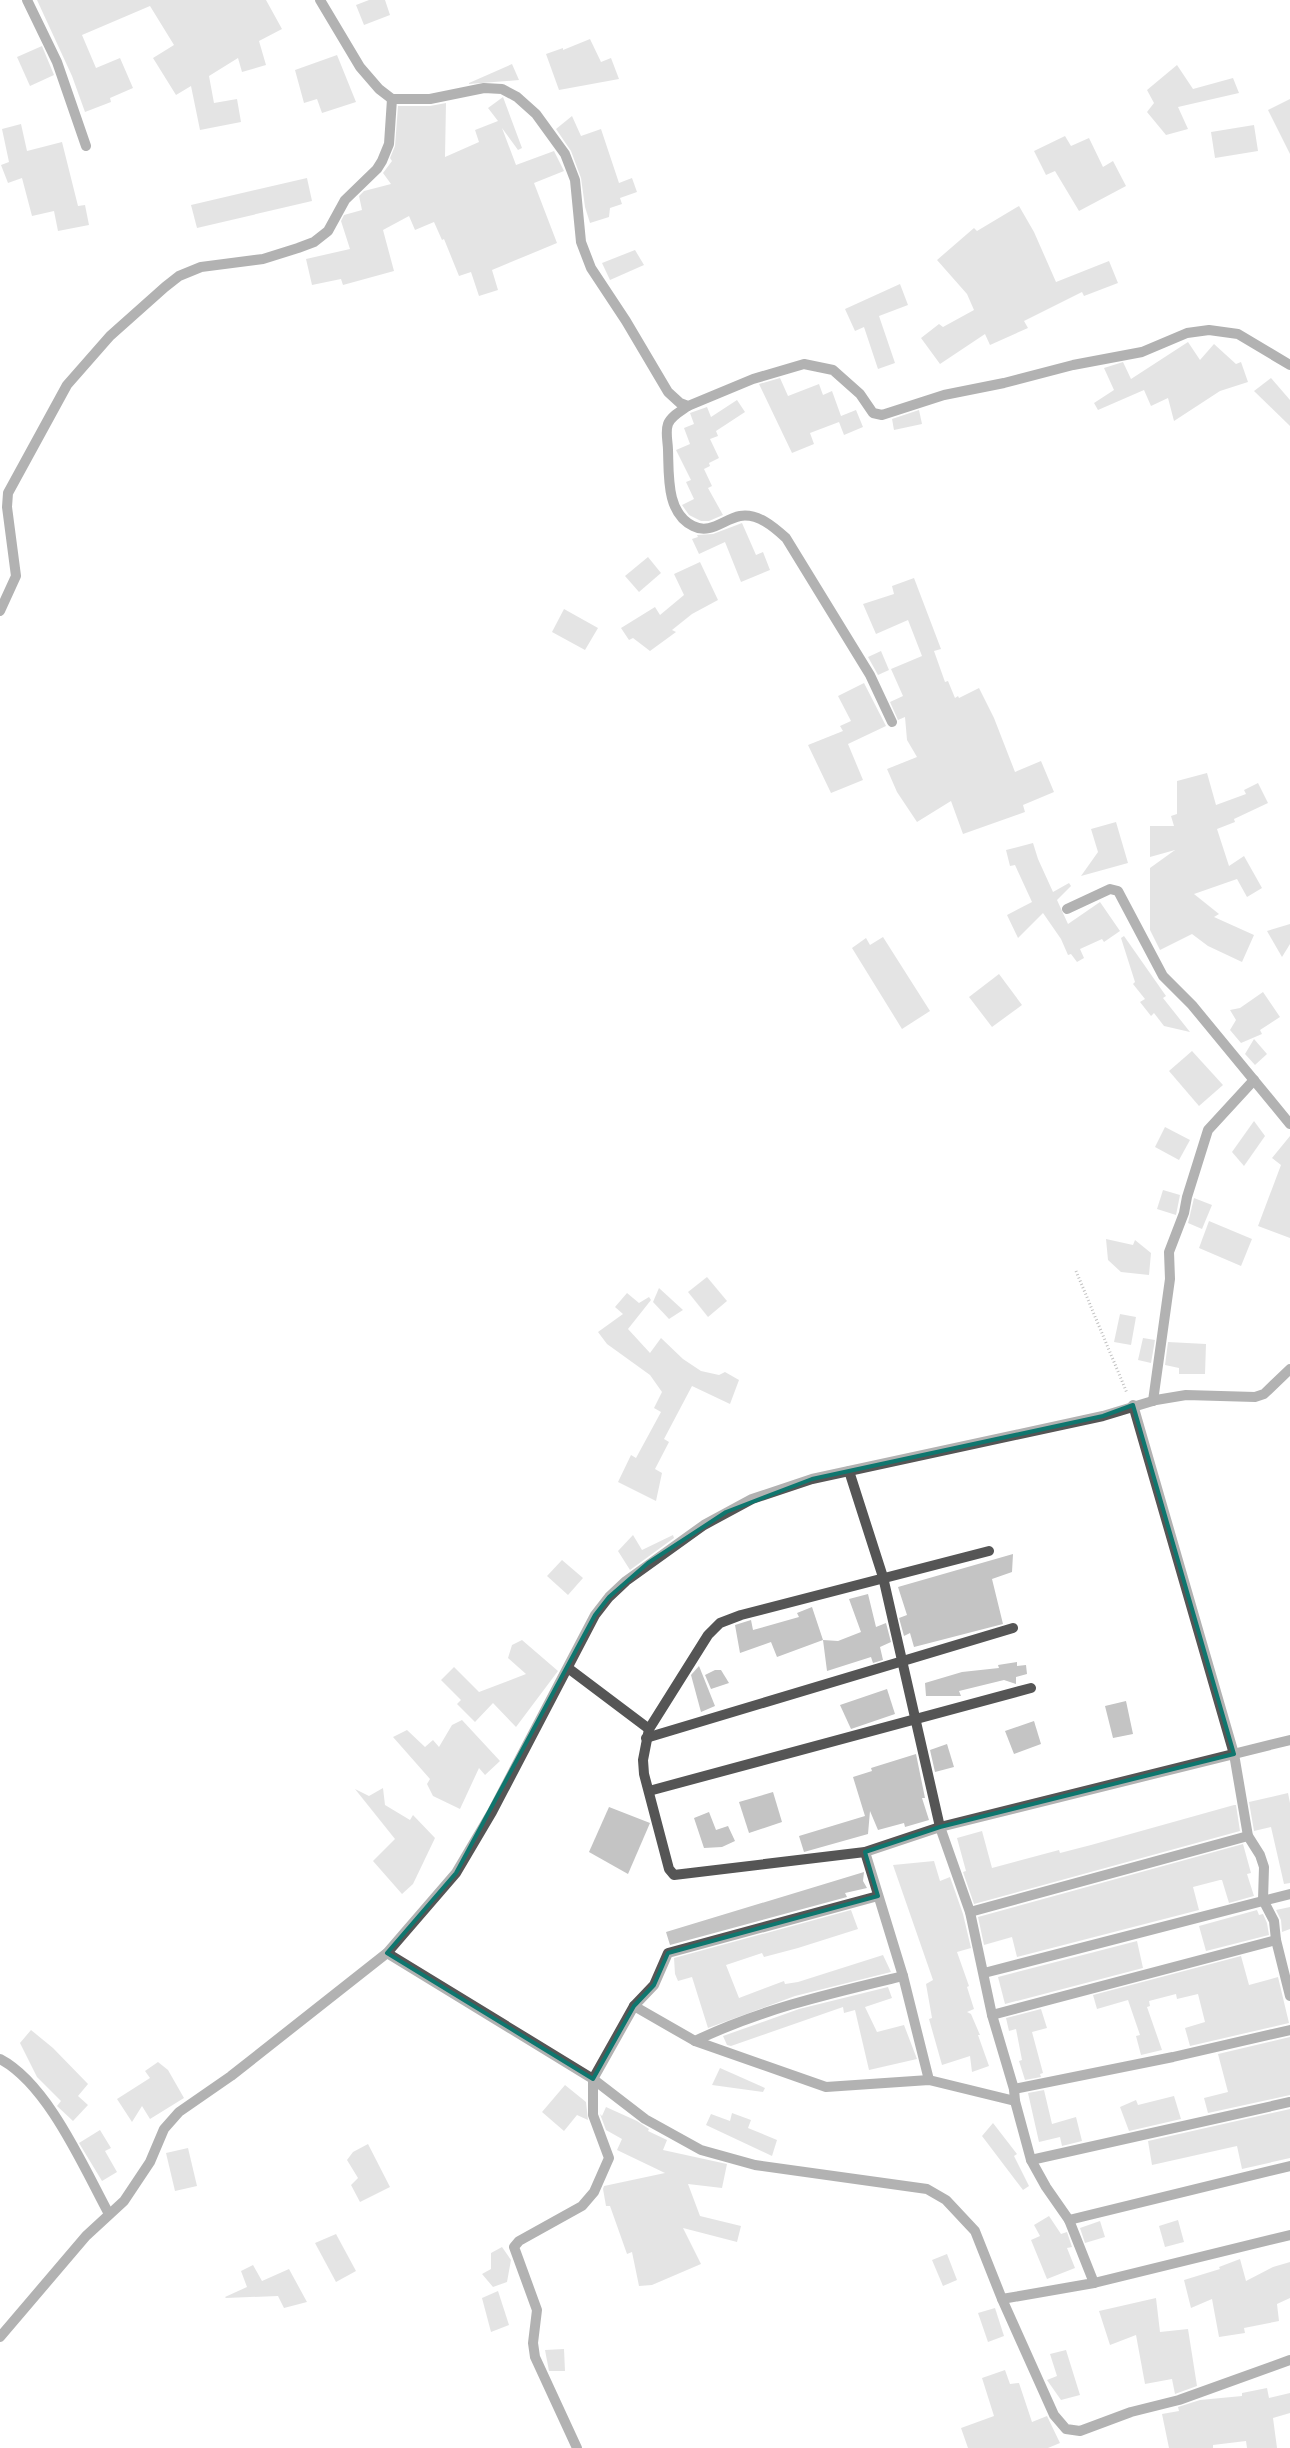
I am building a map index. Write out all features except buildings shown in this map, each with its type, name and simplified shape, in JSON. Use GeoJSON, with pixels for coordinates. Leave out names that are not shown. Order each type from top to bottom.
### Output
{"type":"FeatureCollection","features":[{"type":"Feature","properties":{"kind":"street"},"geometry":{"type":"LineString","coordinates":[[27,0],[57,62],[86,146]]}},
{"type":"Feature","properties":{"kind":"street"},"geometry":{"type":"LineString","coordinates":[[320,0],[360,67],[378,89],[392,99],[430,99],[484,88],[502,89],[517,97],[536,114],[565,154],[575,180],[581,242],[591,268],[626,321],[668,392],[680,403],[688,406]]}},
{"type":"Feature","properties":{"kind":"street"},"geometry":{"type":"LineString","coordinates":[[0,611],[16,576],[8,492],[67,385],[110,336],[178,276],[201,267],[263,258],[298,248],[314,242],[328,231],[345,200],[378,169],[382,161],[389,144],[392,99]]}},
{"type":"Feature","properties":{"kind":"street"},"geometry":{"type":"LineString","coordinates":[[892,722],[870,675],[786,538],[772,525],[750,517],[740,516],[707,529],[693,527],[682,519],[674,505],[668,473],[666,431],[672,418],[688,406],[753,379],[804,364],[833,370],[849,382],[873,413],[882,415],[944,395],[1004,383],[1073,364],[1142,352],[1187,333],[1209,330],[1238,334],[1290,365]]}},
{"type":"Feature","properties":{"kind":"street"},"geometry":{"type":"LineString","coordinates":[[1067,909],[1110,889],[1118,891],[1163,976],[1192,1005],[1290,1124]]}},
{"type":"Feature","properties":{"kind":"street"},"geometry":{"type":"LineString","coordinates":[[1153,1401],[1170,1279],[1170,1252],[1184,1213],[1187,1197],[1208,1130],[1254,1080]]}},
{"type":"Feature","properties":{"kind":"street"},"geometry":{"type":"LineString","coordinates":[[0,2337],[86,2236],[124,2201],[150,2162],[164,2129],[179,2112],[231,2076],[387,1953],[456,1872],[492,1812],[595,1615],[609,1597],[654,1559],[704,1525],[752,1499],[812,1479],[1103,1416],[1133,1405],[1153,1401],[1186,1395],[1255,1397],[1264,1394],[1290,1369]]}},
{"type":"Feature","properties":{"kind":"street"},"geometry":{"type":"LineString","coordinates":[[1133,1405],[1234,1754],[1248,1836],[1260,1855],[1264,1867],[1263,1900],[1274,1921],[1276,1940],[1287,1966],[1290,1996]]}},
{"type":"Feature","properties":{"kind":"street"},"geometry":{"type":"LineString","coordinates":[[849,1471],[883,1577],[940,1827],[970,1912],[992,2015],[1014,2089],[1014,2101],[1031,2160],[1046,2187],[1069,2220],[1094,2283]]}},
{"type":"Feature","properties":{"kind":"street"},"geometry":{"type":"LineString","coordinates":[[989,1551],[741,1615],[720,1623],[708,1636],[647,1734],[644,1774],[669,1869],[674,1875],[865,1852],[940,1827],[1290,1740]]}},
{"type":"Feature","properties":{"kind":"street"},"geometry":{"type":"LineString","coordinates":[[647,1734],[903,1662],[1012,1628]]}},
{"type":"Feature","properties":{"kind":"street"},"geometry":{"type":"LineString","coordinates":[[568,1668],[647,1734]]}},
{"type":"Feature","properties":{"kind":"street"},"geometry":{"type":"LineString","coordinates":[[649,1791],[1031,1688]]}},
{"type":"Feature","properties":{"kind":"street"},"geometry":{"type":"LineString","coordinates":[[970,1912],[1248,1836]]}},
{"type":"Feature","properties":{"kind":"street"},"geometry":{"type":"LineString","coordinates":[[865,1852],[903,1976],[929,2080]]}},
{"type":"Feature","properties":{"kind":"street"},"geometry":{"type":"LineString","coordinates":[[984,1973],[1290,1894]]}},
{"type":"Feature","properties":{"kind":"street"},"geometry":{"type":"LineString","coordinates":[[577,2448],[535,2357],[533,2343],[537,2310],[514,2247],[519,2241],[582,2206],[594,2192],[608,2163],[608,2152],[593,2115],[593,2079],[634,2006],[654,1985],[668,1953],[878,1896]]}},
{"type":"Feature","properties":{"kind":"street"},"geometry":{"type":"LineString","coordinates":[[992,2015],[1276,1940]]}},
{"type":"Feature","properties":{"kind":"street"},"geometry":{"type":"LineString","coordinates":[[387,1953],[593,2079],[645,2119],[701,2150],[755,2165],[927,2189],[946,2200],[975,2231],[1002,2299],[1054,2415],[1066,2429],[1080,2432],[1131,2412],[1179,2400],[1290,2360]]}},
{"type":"Feature","properties":{"kind":"street"},"geometry":{"type":"LineString","coordinates":[[695,2041],[732,2023],[817,1996],[903,1976]]}},
{"type":"Feature","properties":{"kind":"street"},"geometry":{"type":"LineString","coordinates":[[634,2006],[695,2041],[826,2087],[929,2080],[1014,2101]]}},
{"type":"Feature","properties":{"kind":"street"},"geometry":{"type":"LineString","coordinates":[[1014,2089],[1173,2057],[1290,2030]]}},
{"type":"Feature","properties":{"kind":"street"},"geometry":{"type":"LineString","coordinates":[[0,2059],[20,2073],[45,2101],[110,2214]]}},
{"type":"Feature","properties":{"kind":"street"},"geometry":{"type":"LineString","coordinates":[[1031,2160],[1290,2102]]}},
{"type":"Feature","properties":{"kind":"street"},"geometry":{"type":"LineString","coordinates":[[1069,2220],[1290,2166]]}},
{"type":"Feature","properties":{"kind":"street"},"geometry":{"type":"LineString","coordinates":[[1002,2299],[1094,2283],[1290,2235]]}},
{"type":"Feature","properties":{"kind":"path"},"geometry":{"type":"LineString","coordinates":[[1076,1271],[1133,1405]]}},
{"type":"Feature","properties":{"kind":"highlighted area"},"geometry":{"type":"Polygon","coordinates":[[[1133,1405],[1234,1754],[940,1827],[865,1852],[878,1896],[668,1953],[654,1985],[634,2006],[593,2079],[387,1953],[456,1873],[595,1615],[609,1597],[648,1563],[726,1512],[812,1479],[1103,1416],[1133,1405]]]}}]}
